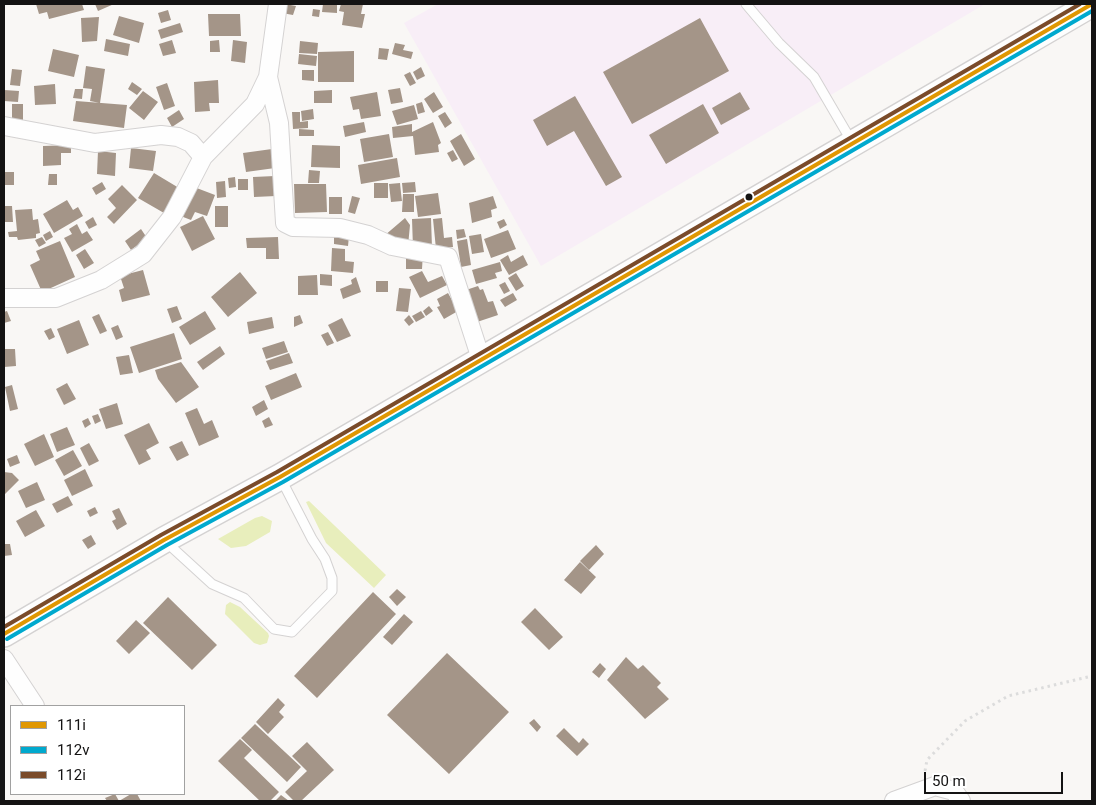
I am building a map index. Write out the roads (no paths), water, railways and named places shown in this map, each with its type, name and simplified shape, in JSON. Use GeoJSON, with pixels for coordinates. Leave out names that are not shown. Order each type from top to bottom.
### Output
{"type":"FeatureCollection","features":[{"type":"Feature","properties":{"kind":"main road"},"geometry":{"type":"LineString","coordinates":[[4,634],[164,540],[280,477],[852,142],[1092,4]]}},
{"type":"Feature","properties":{"kind":"street"},"geometry":{"type":"LineString","coordinates":[[4,298],[56,298],[101,280],[143,254],[172,217],[203,157],[255,104],[268,78],[278,4]]}},
{"type":"Feature","properties":{"kind":"street"},"geometry":{"type":"LineString","coordinates":[[268,78],[278,123],[285,223],[293,227],[340,228],[368,235],[392,246],[448,256],[481,359]]}},
{"type":"Feature","properties":{"kind":"street"},"geometry":{"type":"LineString","coordinates":[[4,126],[95,143],[162,135],[178,137],[191,143],[203,157]]}},
{"type":"Feature","properties":{"kind":"street"},"geometry":{"type":"LineString","coordinates":[[4,659],[33,705]]}},
{"type":"Feature","properties":{"kind":"street"},"geometry":{"type":"LineString","coordinates":[[894,801],[935,786],[954,791],[961,801]]}},
{"type":"Feature","properties":{"kind":"lane"},"geometry":{"type":"LineString","coordinates":[[746,4],[779,43],[814,77],[852,142]]}},
{"type":"Feature","properties":{"kind":"lane"},"geometry":{"type":"LineString","coordinates":[[164,540],[212,584],[244,598],[274,629],[292,632],[332,590],[332,578],[325,558],[312,538],[280,477]]}}]}
